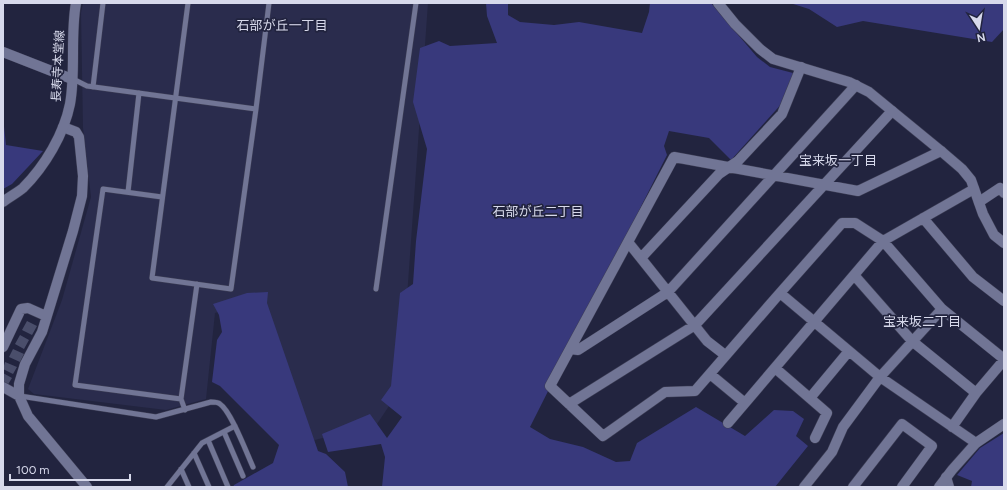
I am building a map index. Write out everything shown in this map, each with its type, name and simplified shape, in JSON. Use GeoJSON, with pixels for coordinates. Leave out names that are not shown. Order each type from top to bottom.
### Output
{"type":"FeatureCollection","features":[{"type":"Feature","properties":{"kind":"street","name":"長寿寺本堂線"},"geometry":{"type":"LineString","coordinates":[[3,202],[22,188],[35,174],[54,148],[63,127],[70,103],[72,79],[72,35],[76,3]]}},
{"type":"Feature","properties":{"kind":"street"},"geometry":{"type":"LineString","coordinates":[[718,3],[735,24],[760,49],[773,59],[849,82],[869,92],[941,151],[962,169],[971,180],[983,214],[994,235],[1004,244]]}},
{"type":"Feature","properties":{"kind":"street"},"geometry":{"type":"LineString","coordinates":[[3,52],[72,79]]}},
{"type":"Feature","properties":{"kind":"street"},"geometry":{"type":"LineString","coordinates":[[641,258],[718,174],[738,161],[782,114],[801,67]]}},
{"type":"Feature","properties":{"kind":"street"},"geometry":{"type":"LineString","coordinates":[[570,349],[578,350],[668,292],[856,85]]}},
{"type":"Feature","properties":{"kind":"street"},"geometry":{"type":"LineString","coordinates":[[569,404],[695,325],[892,111]]}},
{"type":"Feature","properties":{"kind":"street"},"geometry":{"type":"LineString","coordinates":[[63,127],[76,132],[79,137],[83,176],[82,196],[74,231],[42,332],[25,364],[19,384],[19,396],[28,416],[87,487]]}},
{"type":"Feature","properties":{"kind":"street"},"geometry":{"type":"LineString","coordinates":[[941,151],[858,190],[674,158],[550,386],[603,436],[665,392],[695,391],[842,223],[855,223],[883,241],[942,309],[1004,360],[976,393],[952,426]]}},
{"type":"Feature","properties":{"kind":"street"},"geometry":{"type":"LineString","coordinates":[[979,202],[1000,188],[1004,193]]}},
{"type":"Feature","properties":{"kind":"street"},"geometry":{"type":"LineString","coordinates":[[728,423],[883,241],[974,189]]}},
{"type":"Feature","properties":{"kind":"street"},"geometry":{"type":"LineString","coordinates":[[923,218],[973,277],[1004,302]]}},
{"type":"Feature","properties":{"kind":"street"},"geometry":{"type":"LineString","coordinates":[[628,242],[707,341],[726,355]]}},
{"type":"Feature","properties":{"kind":"street"},"geometry":{"type":"LineString","coordinates":[[854,275],[912,341],[976,393]]}},
{"type":"Feature","properties":{"kind":"street"},"geometry":{"type":"LineString","coordinates":[[780,293],[880,376],[976,443]]}},
{"type":"Feature","properties":{"kind":"street"},"geometry":{"type":"LineString","coordinates":[[3,346],[21,309],[28,308],[46,316]]}},
{"type":"Feature","properties":{"kind":"street"},"geometry":{"type":"LineString","coordinates":[[804,487],[832,452],[843,427],[880,376],[942,309]]}},
{"type":"Feature","properties":{"kind":"street"},"geometry":{"type":"LineString","coordinates":[[810,398],[849,351]]}},
{"type":"Feature","properties":{"kind":"street"},"geometry":{"type":"LineString","coordinates":[[775,368],[827,413],[815,438]]}},
{"type":"Feature","properties":{"kind":"street"},"geometry":{"type":"LineString","coordinates":[[710,374],[745,403]]}},
{"type":"Feature","properties":{"kind":"street"},"geometry":{"type":"LineString","coordinates":[[3,387],[19,396]]}},
{"type":"Feature","properties":{"kind":"street"},"geometry":{"type":"LineString","coordinates":[[853,487],[902,424],[932,446],[902,487]]}},
{"type":"Feature","properties":{"kind":"street"},"geometry":{"type":"LineString","coordinates":[[939,487],[948,482],[976,443],[1004,424]]}},
{"type":"Feature","properties":{"kind":"lane"},"geometry":{"type":"LineString","coordinates":[[92,87],[104,3]]}},
{"type":"Feature","properties":{"kind":"lane"},"geometry":{"type":"LineString","coordinates":[[188,3],[152,278],[231,289],[269,3]]}},
{"type":"Feature","properties":{"kind":"lane"},"geometry":{"type":"LineString","coordinates":[[376,289],[416,3]]}},
{"type":"Feature","properties":{"kind":"lane"},"geometry":{"type":"LineString","coordinates":[[72,79],[86,86],[92,87],[256,109]]}},
{"type":"Feature","properties":{"kind":"lane"},"geometry":{"type":"LineString","coordinates":[[128,192],[139,93]]}},
{"type":"Feature","properties":{"kind":"lane"},"geometry":{"type":"LineString","coordinates":[[162,197],[103,189],[75,385],[181,399]]}},
{"type":"Feature","properties":{"kind":"lane"},"geometry":{"type":"LineString","coordinates":[[185,410],[181,399],[197,284]]}},
{"type":"Feature","properties":{"kind":"lane"},"geometry":{"type":"LineString","coordinates":[[19,396],[156,417],[211,402],[220,404],[235,426],[253,467]]}},
{"type":"Feature","properties":{"kind":"lane"},"geometry":{"type":"LineString","coordinates":[[168,486],[202,443],[235,426]]}},
{"type":"Feature","properties":{"kind":"lane"},"geometry":{"type":"LineString","coordinates":[[224,432],[243,476]]}},
{"type":"Feature","properties":{"kind":"lane"},"geometry":{"type":"LineString","coordinates":[[208,440],[228,487]]}},
{"type":"Feature","properties":{"kind":"lane"},"geometry":{"type":"LineString","coordinates":[[194,453],[209,487]]}},
{"type":"Feature","properties":{"kind":"lane"},"geometry":{"type":"LineString","coordinates":[[181,469],[189,487]]}},
{"type":"Feature","properties":{"kind":"shaded area"},"geometry":{"type":"Polygon","coordinates":[[[83,3],[428,3],[406,311],[397,394],[377,424],[311,441],[260,299],[215,313],[206,399],[166,410],[34,394],[28,389],[62,300],[91,197],[83,128],[81,13],[83,3]]]}},
{"type":"Feature","properties":{"kind":"shaded area"},"geometry":{"type":"Polygon","coordinates":[[[486,3],[508,3],[508,15],[520,22],[554,25],[579,22],[642,33],[649,12],[650,3],[711,3],[757,57],[770,67],[793,73],[794,76],[785,100],[731,160],[709,138],[669,131],[664,146],[667,155],[530,427],[550,439],[583,447],[616,462],[630,461],[637,443],[696,407],[745,436],[774,410],[793,411],[804,419],[796,436],[808,446],[775,487],[382,487],[385,457],[381,444],[328,452],[322,434],[370,414],[387,438],[402,417],[381,400],[391,386],[400,293],[413,284],[416,241],[427,149],[413,102],[420,48],[439,41],[450,46],[497,43],[487,16],[486,3]]]}},
{"type":"Feature","properties":{"kind":"shaded area"},"geometry":{"type":"Polygon","coordinates":[[[790,3],[1004,3],[1004,29],[992,42],[863,21],[837,27],[809,9],[790,3]]]}},
{"type":"Feature","properties":{"kind":"shaded area"},"geometry":{"type":"Polygon","coordinates":[[[3,117],[6,145],[43,151],[12,184],[3,189],[3,117]]]}},
{"type":"Feature","properties":{"kind":"shaded area"},"geometry":{"type":"Polygon","coordinates":[[[268,292],[267,303],[318,451],[326,454],[345,472],[348,487],[233,487],[234,485],[273,463],[279,445],[220,386],[212,382],[217,340],[222,332],[219,315],[213,304],[247,293],[268,292]]]}},
{"type":"Feature","properties":{"kind":"shaded area"},"geometry":{"type":"Polygon","coordinates":[[[1004,433],[1004,487],[971,487],[972,481],[957,475],[980,448],[1004,433]]]}},
{"type":"Feature","properties":{"kind":"building"},"geometry":{"type":"Polygon","coordinates":[[[27,321],[37,326],[32,335],[22,330],[27,321]]]}},
{"type":"Feature","properties":{"kind":"building"},"geometry":{"type":"Polygon","coordinates":[[[20,335],[29,340],[24,349],[15,344],[20,335]]]}},
{"type":"Feature","properties":{"kind":"building"},"geometry":{"type":"Polygon","coordinates":[[[13,349],[24,354],[20,362],[9,357],[13,349]]]}},
{"type":"Feature","properties":{"kind":"building"},"geometry":{"type":"Polygon","coordinates":[[[5,362],[17,367],[13,374],[3,369],[5,362]]]}},
{"type":"Feature","properties":{"kind":"building"},"geometry":{"type":"Polygon","coordinates":[[[3,373],[12,378],[7,386],[3,384],[3,373]]]}},
{"type":"Feature","properties":{"kind":"district","name":"石部が丘一丁目"},"geometry":{"type":"Point","coordinates":[282,25]}},
{"type":"Feature","properties":{"kind":"district","name":"宝来坂一丁目"},"geometry":{"type":"Point","coordinates":[838,160]}},
{"type":"Feature","properties":{"kind":"district","name":"石部が丘二丁目"},"geometry":{"type":"Point","coordinates":[538,211]}},
{"type":"Feature","properties":{"kind":"district","name":"宝来坂二丁目"},"geometry":{"type":"Point","coordinates":[922,321]}}]}
